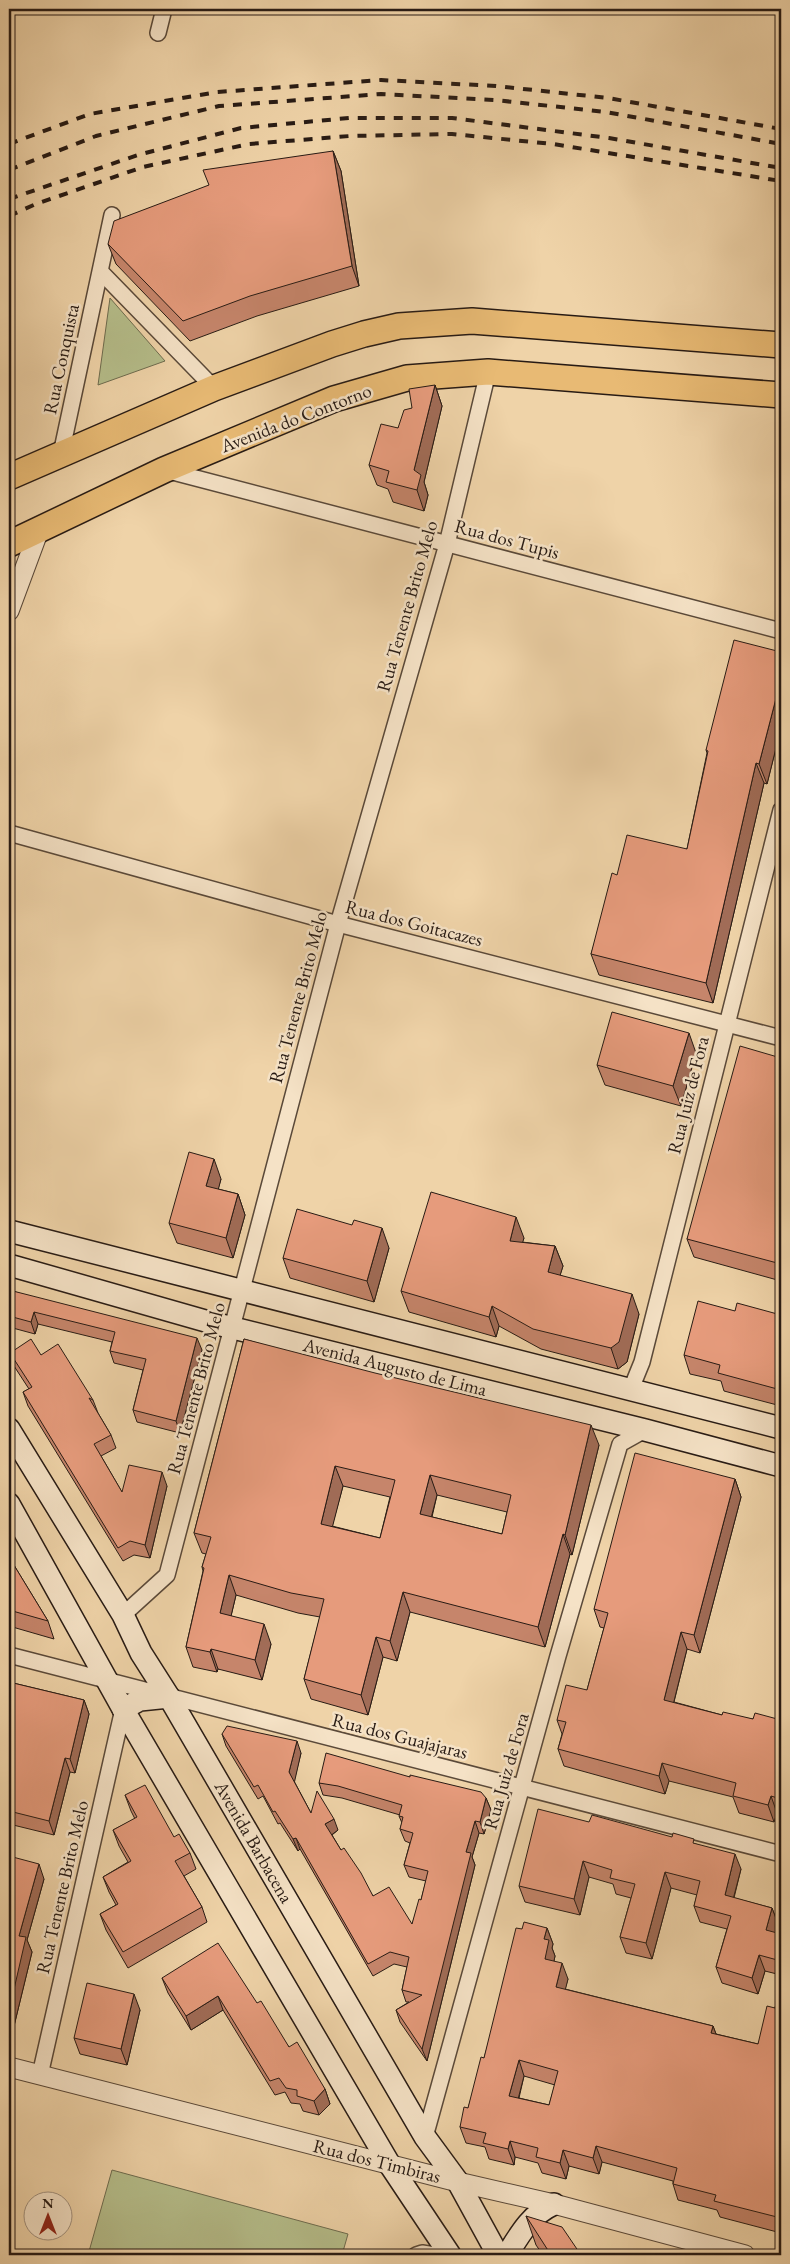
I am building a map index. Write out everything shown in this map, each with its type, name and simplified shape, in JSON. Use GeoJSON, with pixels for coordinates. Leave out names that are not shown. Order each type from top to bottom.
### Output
{"type":"FeatureCollection","features":[{"type":"Feature","properties":{"kind":"highway"},"geometry":{"type":"LineString","coordinates":[[9,477],[214,388],[332,344],[364,334],[408,326],[472,321],[781,345]]}},
{"type":"Feature","properties":{"kind":"highway","name":"Avenida do Contorno"},"geometry":{"type":"LineString","coordinates":[[9,544],[164,470],[343,396],[407,378],[488,372],[781,395]]}},
{"type":"Feature","properties":{"kind":"main road","name":"Avenida Augusto de Lima"},"geometry":{"type":"LineString","coordinates":[[9,1231],[781,1428]]}},
{"type":"Feature","properties":{"kind":"main road","name":"Avenida Augusto de Lima"},"geometry":{"type":"LineString","coordinates":[[9,1265],[210,1322],[233,1326],[781,1466]]}},
{"type":"Feature","properties":{"kind":"main road","name":"Avenida Barbacena"},"geometry":{"type":"LineString","coordinates":[[9,1429],[123,1615],[141,1653],[169,1697],[425,2137],[458,2182],[498,2255]]}},
{"type":"Feature","properties":{"kind":"main road"},"geometry":{"type":"LineString","coordinates":[[9,1504],[123,1709],[390,2165],[450,2255]]}},
{"type":"Feature","properties":{"kind":"main road"},"geometry":{"type":"LineString","coordinates":[[123,1709],[140,1700],[169,1697]]}},
{"type":"Feature","properties":{"kind":"main road"},"geometry":{"type":"LineString","coordinates":[[508,2255],[527,2222],[540,2210],[554,2204]]}},
{"type":"Feature","properties":{"kind":"street"},"geometry":{"type":"LineString","coordinates":[[158,33],[164,9]]}},
{"type":"Feature","properties":{"kind":"street","name":"Rua Conquista"},"geometry":{"type":"LineString","coordinates":[[61,454],[112,215]]}},
{"type":"Feature","properties":{"kind":"street"},"geometry":{"type":"LineString","coordinates":[[101,272],[214,388]]}},
{"type":"Feature","properties":{"kind":"street","name":"Rua Tenente Brito Melo"},"geometry":{"type":"LineString","coordinates":[[123,1615],[167,1575],[338,924],[447,544],[488,372]]}},
{"type":"Feature","properties":{"kind":"street","name":"Rua dos Tupis"},"geometry":{"type":"LineString","coordinates":[[164,470],[781,631]]}},
{"type":"Feature","properties":{"kind":"street"},"geometry":{"type":"LineString","coordinates":[[9,611],[40,530]]}},
{"type":"Feature","properties":{"kind":"street","name":"Rua Juiz de Fora"},"geometry":{"type":"LineString","coordinates":[[631,1389],[642,1362],[781,810]]}},
{"type":"Feature","properties":{"kind":"street","name":"Rua dos Goitacazes"},"geometry":{"type":"LineString","coordinates":[[9,833],[338,924],[781,1038]]}},
{"type":"Feature","properties":{"kind":"street","name":"Rua Juiz de Fora"},"geometry":{"type":"LineString","coordinates":[[425,2137],[558,1656],[620,1444],[644,1430]]}},
{"type":"Feature","properties":{"kind":"street","name":"Rua dos Guajajaras"},"geometry":{"type":"LineString","coordinates":[[9,1655],[781,1854]]}},
{"type":"Feature","properties":{"kind":"street","name":"Rua Tenente Brito Melo"},"geometry":{"type":"LineString","coordinates":[[40,2074],[123,1709]]}},
{"type":"Feature","properties":{"kind":"street","name":"Rua dos Timbiras"},"geometry":{"type":"LineString","coordinates":[[9,2067],[390,2165],[554,2204],[745,2255]]}},
{"type":"Feature","properties":{"kind":"street"},"geometry":{"type":"LineString","coordinates":[[416,2255],[422,2253],[435,2255]]}},
{"type":"Feature","properties":{"kind":"green space"},"geometry":{"type":"Polygon","coordinates":[[[110,298],[165,361],[98,385],[110,298]]]}},
{"type":"Feature","properties":{"kind":"green space"},"geometry":{"type":"Polygon","coordinates":[[[112,2170],[348,2234],[342,2255],[88,2255],[112,2170]]]}},
{"type":"Feature","properties":{"kind":"building"},"geometry":{"type":"Polygon","coordinates":[[[333,151],[352,266],[250,296],[183,321],[108,244],[114,221],[209,185],[203,170],[333,151]]]}},
{"type":"Feature","properties":{"kind":"building"},"geometry":{"type":"Polygon","coordinates":[[[435,385],[414,470],[421,475],[417,490],[386,482],[389,471],[369,465],[381,424],[398,428],[404,410],[412,408],[409,389],[435,385]]]}},
{"type":"Feature","properties":{"kind":"building"},"geometry":{"type":"Polygon","coordinates":[[[734,640],[781,652],[781,679],[759,764],[756,763],[706,983],[591,954],[612,873],[617,875],[627,835],[687,849],[708,751],[706,750],[734,640]]]}},
{"type":"Feature","properties":{"kind":"building"},"geometry":{"type":"Polygon","coordinates":[[[612,1012],[689,1033],[673,1086],[597,1065],[612,1012]]]}},
{"type":"Feature","properties":{"kind":"building"},"geometry":{"type":"Polygon","coordinates":[[[740,1046],[781,1058],[781,1264],[687,1239],[740,1046]]]}},
{"type":"Feature","properties":{"kind":"building"},"geometry":{"type":"Polygon","coordinates":[[[189,1152],[214,1159],[206,1186],[238,1194],[226,1238],[169,1223],[189,1152]]]}},
{"type":"Feature","properties":{"kind":"building"},"geometry":{"type":"Polygon","coordinates":[[[431,1192],[516,1217],[510,1241],[555,1246],[548,1272],[632,1294],[619,1342],[611,1348],[533,1329],[492,1306],[489,1317],[401,1291],[431,1192]]]}},
{"type":"Feature","properties":{"kind":"building"},"geometry":{"type":"Polygon","coordinates":[[[297,1209],[352,1225],[354,1220],[382,1228],[367,1281],[283,1258],[297,1209]]]}},
{"type":"Feature","properties":{"kind":"building"},"geometry":{"type":"Polygon","coordinates":[[[9,1290],[197,1338],[176,1421],[133,1410],[146,1359],[110,1351],[115,1332],[34,1312],[31,1322],[9,1316],[9,1290]]]}},
{"type":"Feature","properties":{"kind":"building"},"geometry":{"type":"Polygon","coordinates":[[[698,1301],[735,1311],[737,1303],[781,1315],[781,1390],[718,1373],[720,1365],[684,1355],[698,1301]]]}},
{"type":"Feature","properties":{"kind":"building"},"geometry":{"type":"Polygon","coordinates":[[[31,1339],[41,1355],[58,1344],[93,1400],[89,1398],[111,1435],[94,1444],[122,1492],[129,1465],[162,1472],[145,1545],[130,1541],[118,1548],[23,1392],[32,1387],[10,1353],[31,1339]]]}},
{"type":"Feature","properties":{"kind":"building"},"geometry":{"type":"Polygon","coordinates":[[[244,1339],[591,1425],[565,1535],[563,1534],[538,1627],[403,1592],[390,1641],[376,1637],[361,1695],[304,1679],[324,1599],[291,1593],[229,1575],[220,1613],[264,1624],[255,1660],[211,1649],[210,1652],[186,1647],[204,1568],[202,1567],[211,1537],[194,1533],[244,1339]],[[335,1466],[321,1524],[380,1538],[395,1480],[335,1466]],[[430,1475],[420,1514],[502,1534],[511,1495],[430,1475]]]}},
{"type":"Feature","properties":{"kind":"building"},"geometry":{"type":"Polygon","coordinates":[[[635,1453],[735,1479],[694,1635],[681,1632],[664,1700],[722,1715],[723,1712],[753,1719],[755,1713],[781,1720],[781,1799],[771,1796],[768,1805],[733,1796],[736,1783],[662,1763],[659,1776],[558,1749],[566,1722],[557,1720],[566,1685],[587,1690],[608,1613],[594,1609],[635,1453]]]}},
{"type":"Feature","properties":{"kind":"building"},"geometry":{"type":"Polygon","coordinates":[[[9,1557],[48,1621],[9,1610],[9,1557]]]}},
{"type":"Feature","properties":{"kind":"building"},"geometry":{"type":"Polygon","coordinates":[[[9,1682],[84,1700],[70,1759],[65,1758],[49,1821],[9,1811],[9,1682]]]}},
{"type":"Feature","properties":{"kind":"building"},"geometry":{"type":"Polygon","coordinates":[[[227,1726],[297,1741],[289,1772],[311,1813],[317,1791],[334,1819],[325,1824],[341,1850],[344,1848],[361,1873],[373,1896],[389,1887],[412,1924],[419,1899],[421,1900],[428,1871],[404,1865],[413,1833],[400,1829],[403,1817],[399,1816],[402,1805],[338,1786],[319,1783],[326,1753],[410,1777],[410,1775],[481,1792],[486,1798],[480,1822],[475,1821],[466,1852],[471,1853],[422,2049],[396,2010],[422,1995],[402,1990],[409,1957],[390,1952],[368,1964],[296,1838],[293,1839],[275,1811],[273,1812],[258,1785],[254,1787],[222,1734],[227,1726]]]}},
{"type":"Feature","properties":{"kind":"building"},"geometry":{"type":"Polygon","coordinates":[[[145,1785],[174,1837],[179,1834],[190,1853],[175,1861],[202,1907],[123,1952],[100,1914],[118,1904],[103,1877],[131,1861],[113,1830],[137,1817],[125,1795],[145,1785]]]}},
{"type":"Feature","properties":{"kind":"building"},"geometry":{"type":"Polygon","coordinates":[[[538,1809],[589,1822],[592,1815],[672,1837],[673,1833],[694,1839],[693,1843],[735,1854],[725,1895],[772,1908],[766,1930],[781,1934],[781,1961],[759,1955],[752,1978],[716,1967],[731,1916],[694,1906],[700,1881],[665,1872],[646,1943],[620,1937],[635,1884],[610,1878],[612,1870],[583,1861],[574,1899],[519,1886],[538,1809]]]}},
{"type":"Feature","properties":{"kind":"building"},"geometry":{"type":"Polygon","coordinates":[[[9,1856],[39,1864],[19,1936],[26,1937],[9,2011],[9,1856]]]}},
{"type":"Feature","properties":{"kind":"building"},"geometry":{"type":"Polygon","coordinates":[[[524,1922],[547,1928],[544,1939],[549,1940],[545,1959],[562,1963],[556,1987],[713,2026],[711,2033],[758,2044],[767,2006],[775,2008],[781,1984],[781,2218],[714,2201],[716,2195],[673,2184],[677,2168],[596,2146],[593,2158],[563,2150],[560,2163],[536,2157],[538,2148],[510,2141],[508,2149],[483,2143],[486,2133],[460,2127],[464,2107],[468,2108],[481,2057],[484,2058],[516,1928],[522,1929],[524,1922]],[[519,2060],[509,2096],[549,2105],[558,2071],[519,2060]]]}},
{"type":"Feature","properties":{"kind":"building"},"geometry":{"type":"Polygon","coordinates":[[[218,1943],[257,2003],[261,2001],[289,2047],[297,2042],[325,2089],[314,2101],[297,2096],[297,2090],[286,2088],[279,2078],[270,2081],[218,1996],[186,2016],[162,1978],[218,1943]]]}},
{"type":"Feature","properties":{"kind":"building"},"geometry":{"type":"Polygon","coordinates":[[[87,1983],[134,1994],[121,2049],[74,2038],[87,1983]]]}},
{"type":"Feature","properties":{"kind":"building"},"geometry":{"type":"Polygon","coordinates":[[[526,2216],[562,2227],[581,2255],[551,2255],[526,2216]]]}},
{"type":"Feature","properties":{"kind":"railway"},"geometry":{"type":"LineString","coordinates":[[9,144],[90,114],[217,92],[381,80],[496,86],[608,98],[781,129]]}},
{"type":"Feature","properties":{"kind":"railway"},"geometry":{"type":"LineString","coordinates":[[9,170],[96,136],[219,106],[381,94],[495,100],[606,112],[781,144]]}},
{"type":"Feature","properties":{"kind":"railway"},"geometry":{"type":"LineString","coordinates":[[9,199],[138,155],[241,128],[349,118],[452,118],[609,138],[781,168]]}},
{"type":"Feature","properties":{"kind":"railway"},"geometry":{"type":"LineString","coordinates":[[9,216],[36,204],[143,167],[249,144],[350,136],[452,134],[553,144],[781,181]]}}]}
